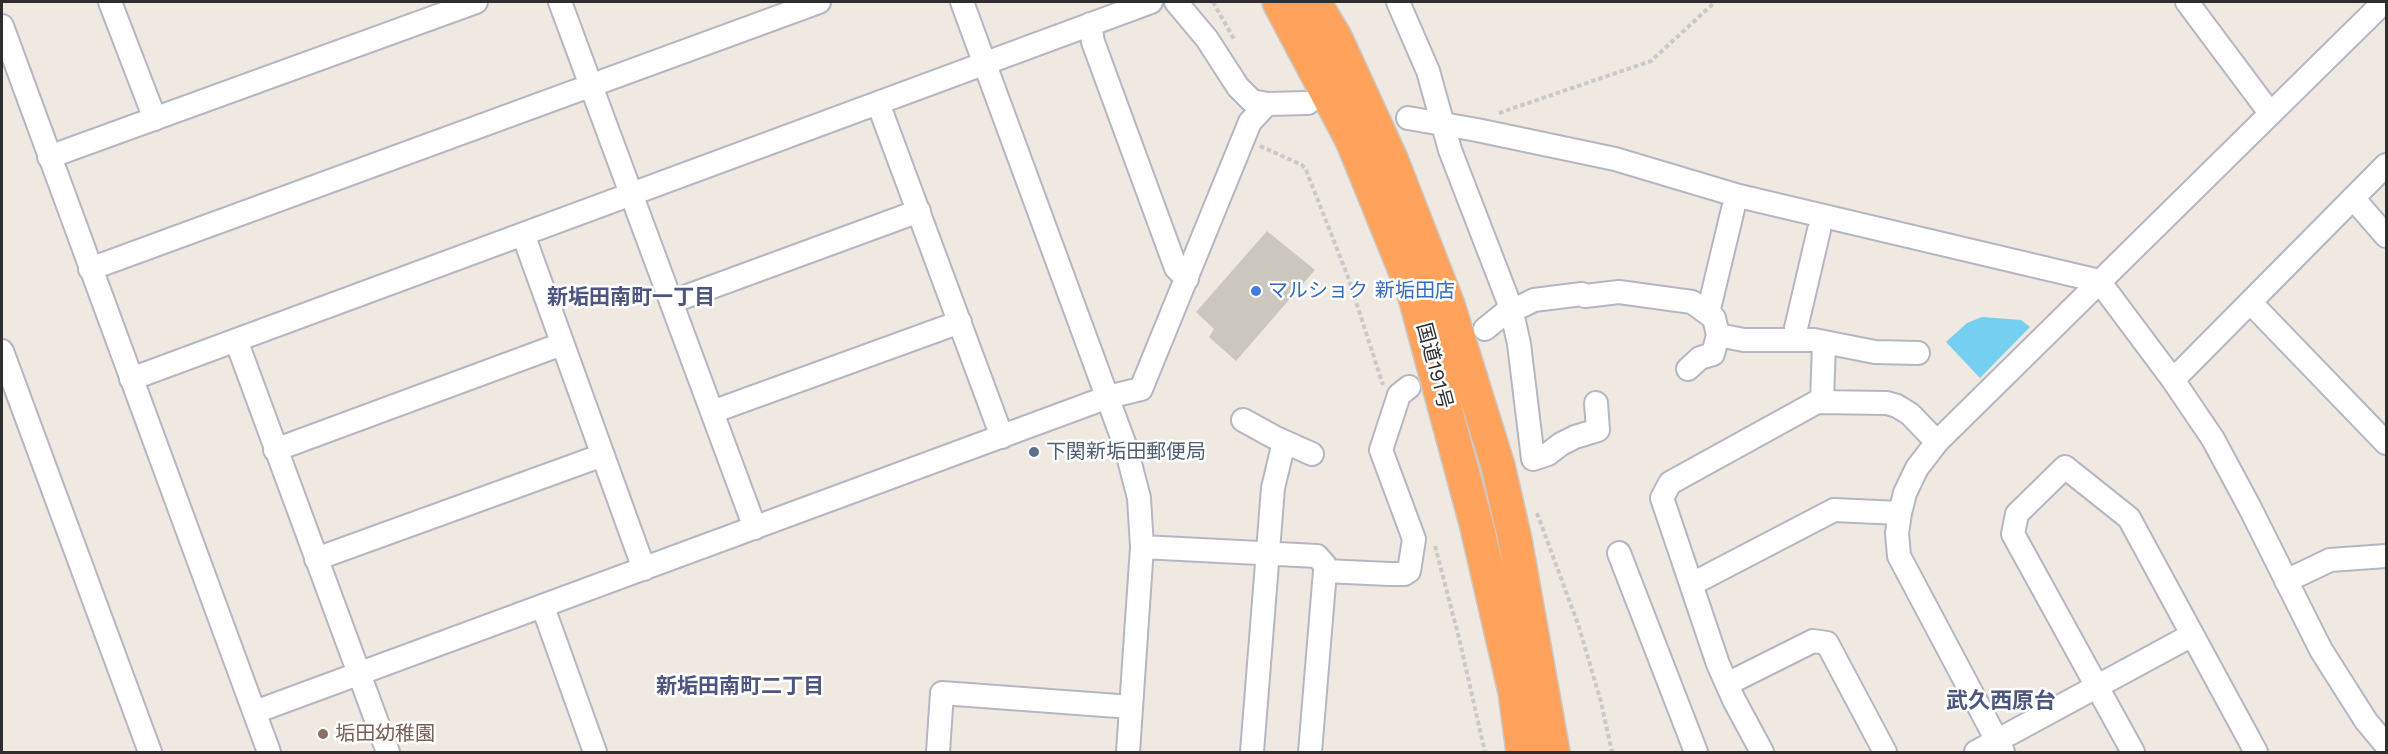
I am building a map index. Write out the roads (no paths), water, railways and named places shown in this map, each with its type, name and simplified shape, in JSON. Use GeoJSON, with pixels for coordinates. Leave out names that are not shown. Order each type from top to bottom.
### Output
{"type":"FeatureCollection","features":[{"type":"Feature","properties":{"kind":"highway","name":"国道191号"},"geometry":{"type":"LineString","coordinates":[[1279,2],[1352,140],[1413,290],[1476,523],[1515,692],[1521,749]]}},
{"type":"Feature","properties":{"kind":"highway","name":"国道191号"},"geometry":{"type":"LineString","coordinates":[[1314,2],[1335,39],[1391,159],[1448,305],[1498,466],[1515,540],[1553,753]]}},
{"type":"Feature","properties":{"kind":"highway"},"geometry":{"type":"LineString","coordinates":[[1515,540],[1560,700],[1569,753]]}},
{"type":"Feature","properties":{"kind":"street"},"geometry":{"type":"LineString","coordinates":[[110,2],[155,119]]}},
{"type":"Feature","properties":{"kind":"street"},"geometry":{"type":"LineString","coordinates":[[49,157],[476,2]]}},
{"type":"Feature","properties":{"kind":"street"},"geometry":{"type":"LineString","coordinates":[[560,2],[755,528]]}},
{"type":"Feature","properties":{"kind":"street"},"geometry":{"type":"LineString","coordinates":[[90,269],[819,2]]}},
{"type":"Feature","properties":{"kind":"street"},"geometry":{"type":"LineString","coordinates":[[962,2],[1108,397],[1126,448],[1139,498],[1143,547],[1128,753]]}},
{"type":"Feature","properties":{"kind":"street"},"geometry":{"type":"LineString","coordinates":[[131,378],[1151,2]]}},
{"type":"Feature","properties":{"kind":"street"},"geometry":{"type":"LineString","coordinates":[[1176,2],[1207,39],[1238,87],[1252,101],[1267,104],[1308,103]]}},
{"type":"Feature","properties":{"kind":"street"},"geometry":{"type":"LineString","coordinates":[[1398,2],[1428,71],[1450,150],[1517,307],[1519,344],[1533,459],[1548,454],[1575,437],[1598,430],[1596,403]]}},
{"type":"Feature","properties":{"kind":"street"},"geometry":{"type":"LineString","coordinates":[[2187,2],[2270,113]]}},
{"type":"Feature","properties":{"kind":"street"},"geometry":{"type":"LineString","coordinates":[[2000,747],[1902,563],[1898,545],[1900,513],[1905,493],[1917,468],[1937,441],[2382,2]]}},
{"type":"Feature","properties":{"kind":"street"},"geometry":{"type":"LineString","coordinates":[[1090,24],[1093,42],[1176,268],[1186,279]]}},
{"type":"Feature","properties":{"kind":"street"},"geometry":{"type":"LineString","coordinates":[[2,26],[270,753]]}},
{"type":"Feature","properties":{"kind":"street"},"geometry":{"type":"LineString","coordinates":[[878,103],[1002,437]]}},
{"type":"Feature","properties":{"kind":"street"},"geometry":{"type":"LineString","coordinates":[[255,712],[1108,397],[1141,389],[1250,122],[1267,104]]}},
{"type":"Feature","properties":{"kind":"street"},"geometry":{"type":"LineString","coordinates":[[1408,118],[1614,159],[1739,196],[2099,281],[2173,380],[2229,467],[2332,669],[2366,721],[2386,745]]}},
{"type":"Feature","properties":{"kind":"street"},"geometry":{"type":"LineString","coordinates":[[2173,380],[2386,165]]}},
{"type":"Feature","properties":{"kind":"street"},"geometry":{"type":"LineString","coordinates":[[2353,198],[2386,236]]}},
{"type":"Feature","properties":{"kind":"street"},"geometry":{"type":"LineString","coordinates":[[1708,313],[1733,209]]}},
{"type":"Feature","properties":{"kind":"street"},"geometry":{"type":"LineString","coordinates":[[671,302],[919,211]]}},
{"type":"Feature","properties":{"kind":"street"},"geometry":{"type":"LineString","coordinates":[[1796,334],[1819,230]]}},
{"type":"Feature","properties":{"kind":"street"},"geometry":{"type":"LineString","coordinates":[[523,234],[644,569]]}},
{"type":"Feature","properties":{"kind":"street"},"geometry":{"type":"LineString","coordinates":[[1485,328],[1517,307],[1534,300],[1619,292],[1692,302],[1714,318],[1718,334],[1713,354],[1700,358],[1688,369]]}},
{"type":"Feature","properties":{"kind":"street"},"geometry":{"type":"LineString","coordinates":[[2250,302],[2386,443]]}},
{"type":"Feature","properties":{"kind":"street"},"geometry":{"type":"LineString","coordinates":[[712,412],[960,322]]}},
{"type":"Feature","properties":{"kind":"street"},"geometry":{"type":"LineString","coordinates":[[1718,334],[1744,340],[1796,334],[1824,343],[1875,352],[1918,352]]}},
{"type":"Feature","properties":{"kind":"street"},"geometry":{"type":"LineString","coordinates":[[236,340],[388,753]]}},
{"type":"Feature","properties":{"kind":"street"},"geometry":{"type":"LineString","coordinates":[[1822,402],[1824,343]]}},
{"type":"Feature","properties":{"kind":"street"},"geometry":{"type":"LineString","coordinates":[[275,450],[562,344]]}},
{"type":"Feature","properties":{"kind":"street"},"geometry":{"type":"LineString","coordinates":[[2,351],[150,753]]}},
{"type":"Feature","properties":{"kind":"street"},"geometry":{"type":"LineString","coordinates":[[1325,571],[1404,574],[1409,571],[1414,539],[1381,450],[1399,395],[1409,387]]}},
{"type":"Feature","properties":{"kind":"street"},"geometry":{"type":"LineString","coordinates":[[1762,753],[1727,684],[1662,498],[1670,483],[1817,402],[1887,403],[1897,406],[1910,414],[1937,441]]}},
{"type":"Feature","properties":{"kind":"street"},"geometry":{"type":"LineString","coordinates":[[1243,420],[1312,454]]}},
{"type":"Feature","properties":{"kind":"street"},"geometry":{"type":"LineString","coordinates":[[1252,753],[1274,479],[1284,441]]}},
{"type":"Feature","properties":{"kind":"street"},"geometry":{"type":"LineString","coordinates":[[316,559],[603,455]]}},
{"type":"Feature","properties":{"kind":"street"},"geometry":{"type":"LineString","coordinates":[[2133,753],[2013,534],[2017,514],[2065,467],[2129,518],[2256,753]]}},
{"type":"Feature","properties":{"kind":"street"},"geometry":{"type":"LineString","coordinates":[[1692,584],[1834,510],[1900,513]]}},
{"type":"Feature","properties":{"kind":"street"},"geometry":{"type":"LineString","coordinates":[[1143,547],[1317,556],[1325,565],[1310,753]]}},
{"type":"Feature","properties":{"kind":"street"},"geometry":{"type":"LineString","coordinates":[[1619,553],[1696,753]]}},
{"type":"Feature","properties":{"kind":"street"},"geometry":{"type":"LineString","coordinates":[[2286,581],[2330,560],[2386,556]]}},
{"type":"Feature","properties":{"kind":"street"},"geometry":{"type":"LineString","coordinates":[[543,607],[595,753]]}},
{"type":"Feature","properties":{"kind":"street"},"geometry":{"type":"LineString","coordinates":[[1976,753],[2000,747],[2096,687],[2192,635]]}},
{"type":"Feature","properties":{"kind":"street"},"geometry":{"type":"LineString","coordinates":[[1727,684],[1813,641],[1827,644],[1885,753]]}},
{"type":"Feature","properties":{"kind":"street"},"geometry":{"type":"LineString","coordinates":[[938,753],[942,693],[1131,707]]}},
{"type":"Feature","properties":{"kind":"water"},"geometry":{"type":"Polygon","coordinates":[[[1982,317],[2021,320],[2030,327],[1980,378],[1946,342],[1967,323],[1982,317]]]}},
{"type":"Feature","properties":{"kind":"place","name":"マルショク 新垢田店"},"geometry":{"type":"Point","coordinates":[1256,291]}},
{"type":"Feature","properties":{"kind":"place","name":"下関新垢田郵便局"},"geometry":{"type":"Point","coordinates":[1034,452]}},
{"type":"Feature","properties":{"kind":"place","name":"垢田幼稚園"},"geometry":{"type":"Point","coordinates":[323,734]}},
{"type":"Feature","properties":{"kind":"district","name":"新垢田南町一丁目"},"geometry":{"type":"Point","coordinates":[631,298]}},
{"type":"Feature","properties":{"kind":"district","name":"新垢田南町二丁目"},"geometry":{"type":"Point","coordinates":[740,687]}},
{"type":"Feature","properties":{"kind":"district","name":"武久西原台"},"geometry":{"type":"Point","coordinates":[2001,702]}}]}
